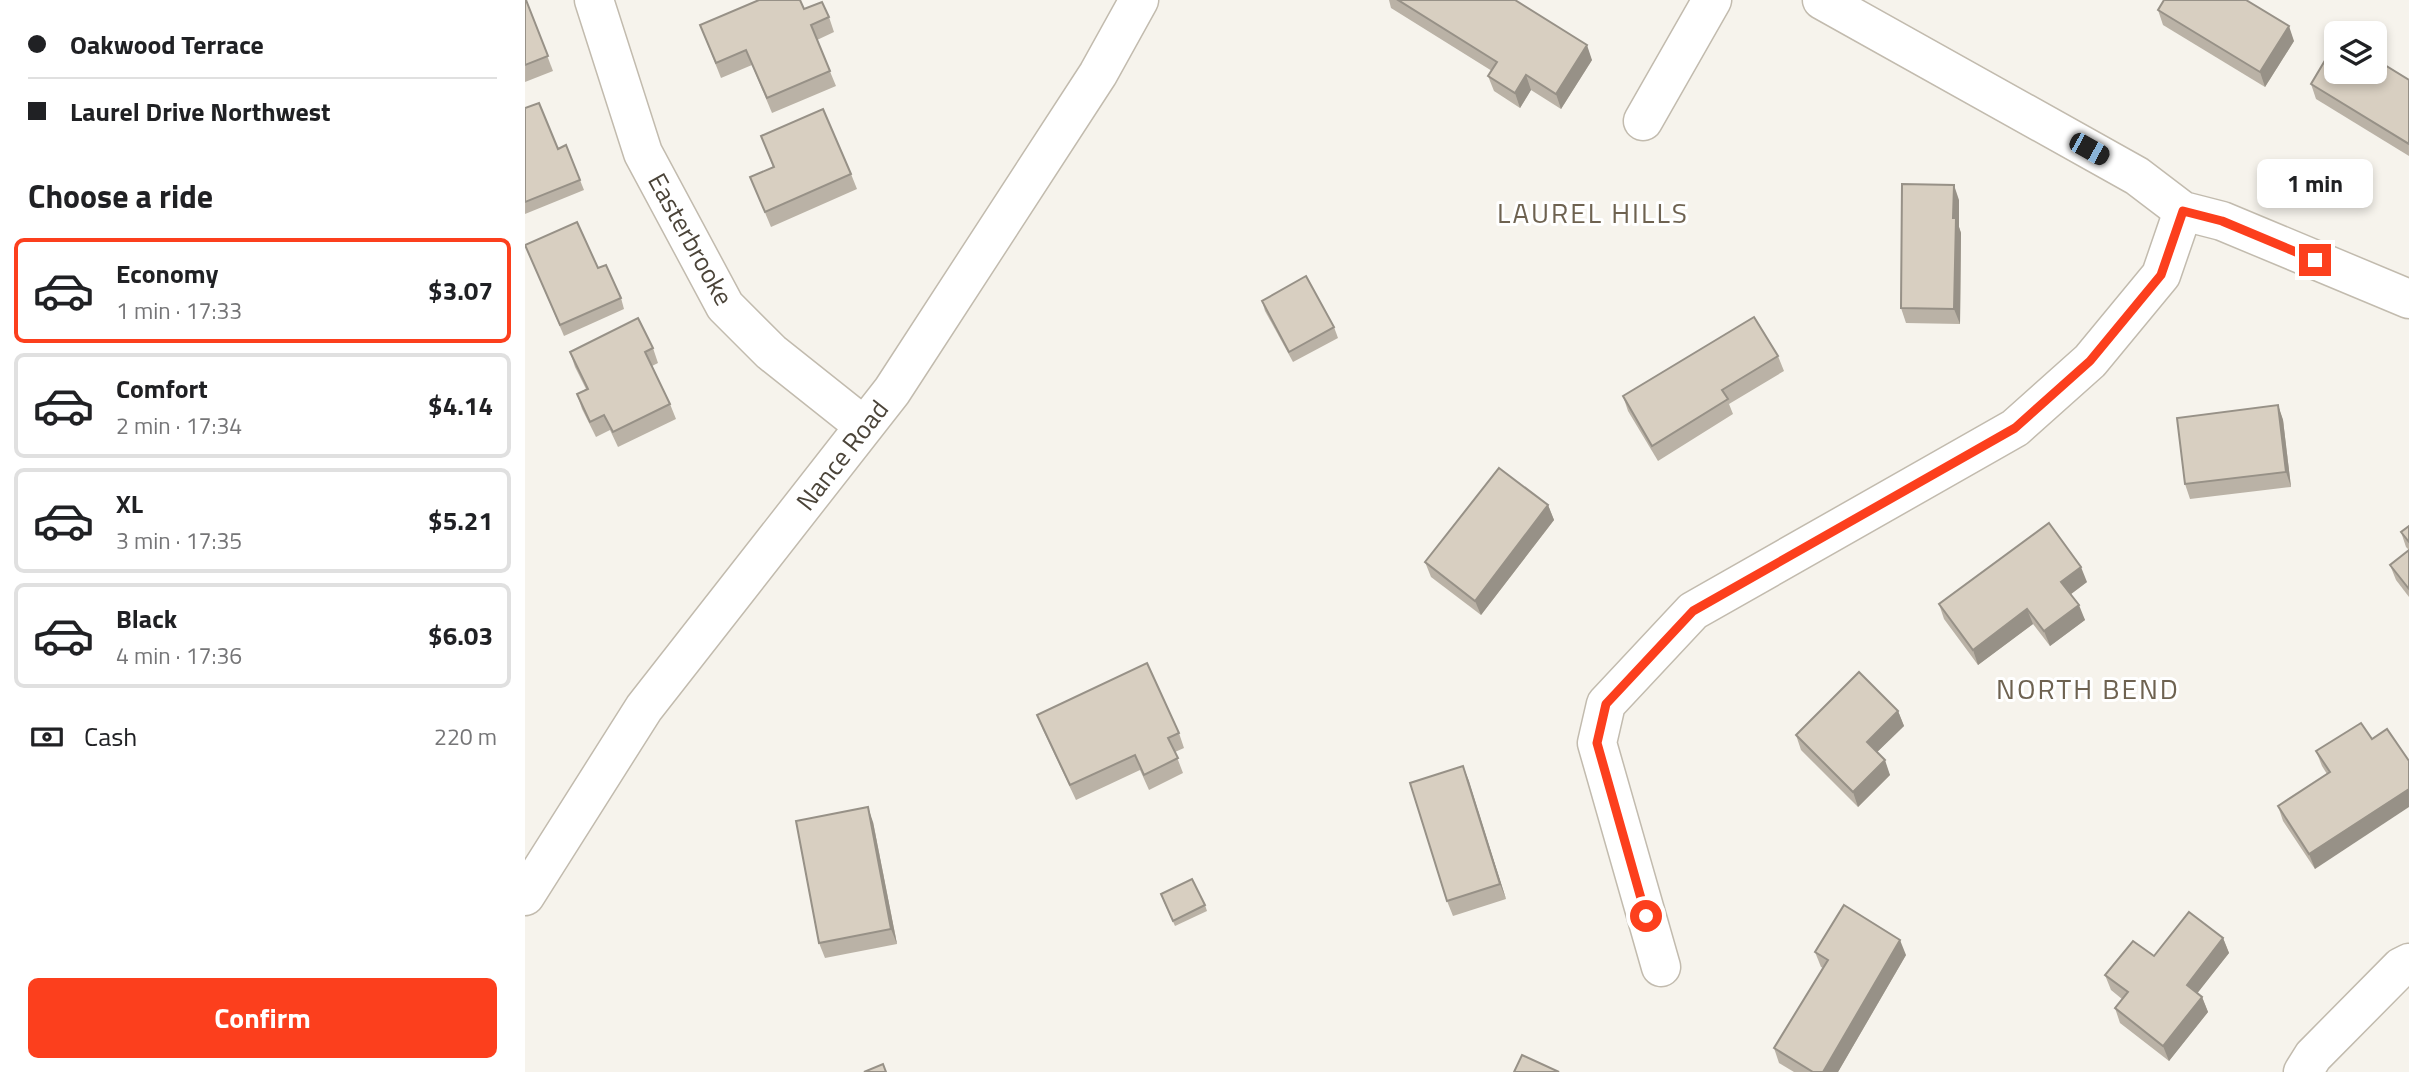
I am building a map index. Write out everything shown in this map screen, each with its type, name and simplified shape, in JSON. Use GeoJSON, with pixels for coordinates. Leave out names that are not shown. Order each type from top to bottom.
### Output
{"type":"FeatureCollection","features":[{"type":"Feature","properties":{"kind":"street","name":"Easterbrooke"},"geometry":{"type":"LineString","coordinates":[[594,0],[643,153],[725,306],[771,352],[864,426]]}},
{"type":"Feature","properties":{"kind":"street","name":"Nance Road"},"geometry":{"type":"LineString","coordinates":[[525,896],[643,708],[892,391],[1090,85],[1139,0]]}},
{"type":"Feature","properties":{"kind":"street"},"geometry":{"type":"LineString","coordinates":[[1643,121],[1712,0]]}},
{"type":"Feature","properties":{"kind":"street"},"geometry":{"type":"LineString","coordinates":[[1822,0],[2137,176],[2183,211],[2222,221],[2409,299]]}},
{"type":"Feature","properties":{"kind":"street"},"geometry":{"type":"LineString","coordinates":[[1661,967],[1597,743],[1606,704],[1693,611],[2015,428],[2090,361],[2161,275],[2183,211]]}},
{"type":"Feature","properties":{"kind":"street"},"geometry":{"type":"LineString","coordinates":[[2303,1072],[2313,1056],[2401,967],[2409,963]]}},
{"type":"Feature","properties":{"kind":"building"},"geometry":{"type":"Polygon","coordinates":[[[525,0],[548,56],[525,65],[525,0]]]}},
{"type":"Feature","properties":{"kind":"building"},"geometry":{"type":"Polygon","coordinates":[[[759,0],[800,0],[804,9],[822,2],[829,17],[811,25],[830,71],[767,98],[746,50],[716,63],[700,25],[759,0]]]}},
{"type":"Feature","properties":{"kind":"building"},"geometry":{"type":"Polygon","coordinates":[[[1398,0],[1515,0],[1587,45],[1556,94],[1526,75],[1515,93],[1488,76],[1497,62],[1398,0]]]}},
{"type":"Feature","properties":{"kind":"building"},"geometry":{"type":"Polygon","coordinates":[[[2164,0],[2246,0],[2289,26],[2260,72],[2158,10],[2164,0]]]}},
{"type":"Feature","properties":{"kind":"building"},"geometry":{"type":"Polygon","coordinates":[[[2324,62],[2324,84],[2387,84],[2387,66],[2409,80],[2409,144],[2311,84],[2324,62]]]}},
{"type":"Feature","properties":{"kind":"building"},"geometry":{"type":"Polygon","coordinates":[[[539,103],[558,149],[566,145],[580,180],[525,202],[525,108],[539,103]]]}},
{"type":"Feature","properties":{"kind":"building"},"geometry":{"type":"Polygon","coordinates":[[[823,109],[851,174],[765,212],[750,177],[774,167],[761,136],[823,109]]]}},
{"type":"Feature","properties":{"kind":"building"},"geometry":{"type":"Polygon","coordinates":[[[1902,184],[1954,185],[1954,309],[1901,308],[1902,184]]]}},
{"type":"Feature","properties":{"kind":"building"},"geometry":{"type":"Polygon","coordinates":[[[577,222],[598,268],[606,265],[621,298],[560,325],[525,245],[577,222]]]}},
{"type":"Feature","properties":{"kind":"building"},"geometry":{"type":"Polygon","coordinates":[[[1306,276],[1334,327],[1289,352],[1262,301],[1306,276]]]}},
{"type":"Feature","properties":{"kind":"building"},"geometry":{"type":"Polygon","coordinates":[[[1754,317],[1778,356],[1722,390],[1728,399],[1652,446],[1623,396],[1754,317]]]}},
{"type":"Feature","properties":{"kind":"building"},"geometry":{"type":"Polygon","coordinates":[[[638,318],[653,348],[645,352],[670,404],[613,432],[604,415],[590,422],[577,394],[588,389],[570,352],[638,318]]]}},
{"type":"Feature","properties":{"kind":"building"},"geometry":{"type":"Polygon","coordinates":[[[2278,405],[2286,472],[2185,484],[2177,418],[2278,405]]]}},
{"type":"Feature","properties":{"kind":"building"},"geometry":{"type":"Polygon","coordinates":[[[1499,468],[1548,505],[1475,601],[1425,562],[1499,468]]]}},
{"type":"Feature","properties":{"kind":"building"},"geometry":{"type":"Polygon","coordinates":[[[2049,523],[2081,567],[2061,582],[2079,605],[2044,631],[2027,609],[1973,650],[1939,604],[2049,523]]]}},
{"type":"Feature","properties":{"kind":"building"},"geometry":{"type":"Polygon","coordinates":[[[2409,526],[2409,542],[2401,532],[2409,526]]]}},
{"type":"Feature","properties":{"kind":"building"},"geometry":{"type":"Polygon","coordinates":[[[2409,550],[2409,589],[2390,565],[2409,550]]]}},
{"type":"Feature","properties":{"kind":"building"},"geometry":{"type":"Polygon","coordinates":[[[1147,663],[1179,733],[1168,738],[1178,758],[1144,775],[1135,755],[1070,785],[1037,715],[1147,663]]]}},
{"type":"Feature","properties":{"kind":"building"},"geometry":{"type":"Polygon","coordinates":[[[1859,672],[1898,711],[1867,742],[1885,760],[1853,792],[1796,735],[1859,672]]]}},
{"type":"Feature","properties":{"kind":"building"},"geometry":{"type":"Polygon","coordinates":[[[2361,723],[2372,739],[2387,729],[2409,761],[2409,789],[2309,854],[2278,806],[2330,772],[2316,751],[2361,723]]]}},
{"type":"Feature","properties":{"kind":"building"},"geometry":{"type":"Polygon","coordinates":[[[1463,766],[1500,884],[1447,901],[1410,783],[1463,766]]]}},
{"type":"Feature","properties":{"kind":"building"},"geometry":{"type":"Polygon","coordinates":[[[868,807],[891,929],[819,943],[796,821],[868,807]]]}},
{"type":"Feature","properties":{"kind":"building"},"geometry":{"type":"Polygon","coordinates":[[[1192,879],[1205,905],[1173,921],[1161,894],[1192,879]]]}},
{"type":"Feature","properties":{"kind":"building"},"geometry":{"type":"Polygon","coordinates":[[[1844,905],[1900,940],[1823,1072],[1813,1072],[1774,1048],[1828,960],[1815,952],[1844,905]]]}},
{"type":"Feature","properties":{"kind":"building"},"geometry":{"type":"Polygon","coordinates":[[[2189,912],[2223,938],[2187,985],[2202,997],[2163,1046],[2115,1008],[2128,992],[2105,975],[2133,941],[2154,956],[2189,912]]]}},
{"type":"Feature","properties":{"kind":"building"},"geometry":{"type":"Polygon","coordinates":[[[1522,1055],[1559,1072],[1514,1072],[1522,1055]]]}},
{"type":"Feature","properties":{"kind":"building"},"geometry":{"type":"Polygon","coordinates":[[[883,1064],[886,1072],[864,1072],[883,1064]]]}},
{"type":"Feature","properties":{"kind":"district","name":"LAUREL HILLS"},"geometry":{"type":"Point","coordinates":[1593,212]}},
{"type":"Feature","properties":{"kind":"district","name":"NORTH BEND"},"geometry":{"type":"Point","coordinates":[2088,688]}},
{"type":"Feature","properties":{"kind":"route"},"geometry":{"type":"LineString","coordinates":[[1646,916],[1597,743],[1606,704],[1693,611],[2015,428],[2090,361],[2161,275],[2183,211],[2222,221],[2315,260]]}}]}
